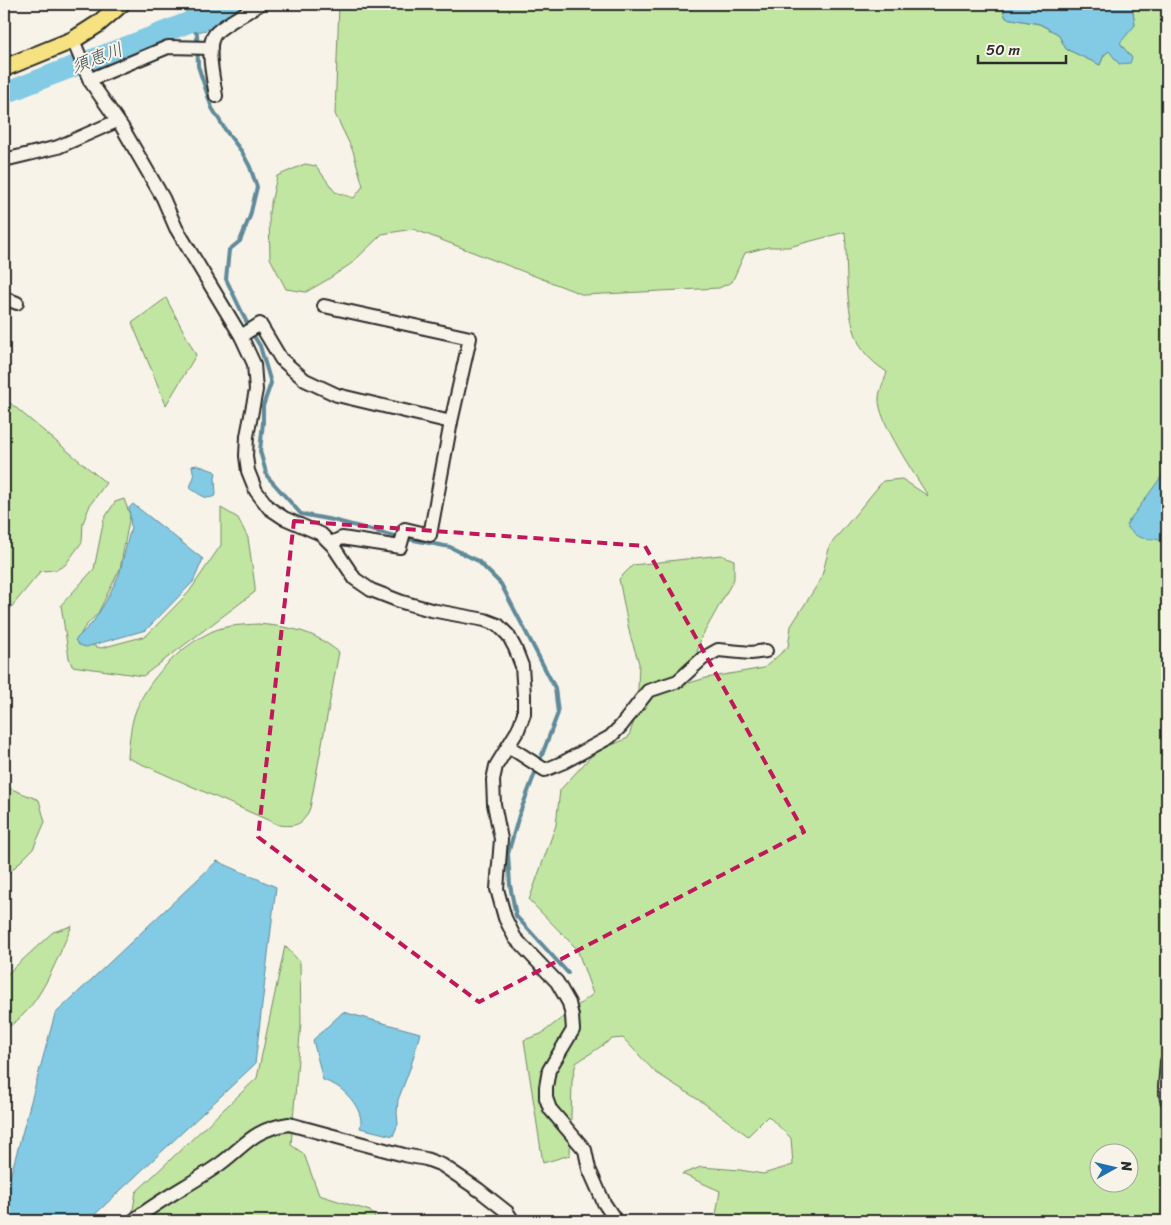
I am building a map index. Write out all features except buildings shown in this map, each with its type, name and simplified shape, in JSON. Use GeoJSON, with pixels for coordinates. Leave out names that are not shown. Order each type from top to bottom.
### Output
{"type":"FeatureCollection","features":[{"type":"Feature","properties":{"kind":"main road"},"geometry":{"type":"LineString","coordinates":[[4,68],[75,45],[121,4]]}},
{"type":"Feature","properties":{"kind":"street"},"geometry":{"type":"LineString","coordinates":[[216,96],[211,48],[212,39],[217,32],[260,4]]}},
{"type":"Feature","properties":{"kind":"street"},"geometry":{"type":"LineString","coordinates":[[75,45],[90,81],[164,198],[176,228],[241,336],[254,364],[256,390],[247,436],[246,456],[248,471],[256,491],[269,508],[284,518],[321,534],[330,543],[355,579],[371,590],[402,602],[498,624],[508,636],[522,666],[524,714],[518,730],[496,766],[493,780],[494,804],[501,839],[498,889],[505,918],[514,938],[557,982],[569,1003],[573,1030],[549,1070],[546,1098],[550,1109],[585,1150],[589,1169],[604,1203],[616,1221]]}},
{"type":"Feature","properties":{"kind":"street"},"geometry":{"type":"LineString","coordinates":[[90,81],[168,47],[211,48]]}},
{"type":"Feature","properties":{"kind":"street"},"geometry":{"type":"LineString","coordinates":[[4,160],[58,147],[117,121]]}},
{"type":"Feature","properties":{"kind":"street"},"geometry":{"type":"LineString","coordinates":[[4,298],[17,303]]}},
{"type":"Feature","properties":{"kind":"street"},"geometry":{"type":"LineString","coordinates":[[324,306],[470,338],[451,422],[430,535],[405,529],[400,547],[342,538],[330,543]]}},
{"type":"Feature","properties":{"kind":"street"},"geometry":{"type":"LineString","coordinates":[[241,336],[260,324],[281,359],[305,380],[337,395],[451,422]]}},
{"type":"Feature","properties":{"kind":"street"},"geometry":{"type":"LineString","coordinates":[[508,746],[545,770],[564,762],[610,736],[622,726],[648,691],[678,681],[702,659],[718,650],[751,653],[766,651]]}},
{"type":"Feature","properties":{"kind":"street"},"geometry":{"type":"LineString","coordinates":[[1167,1061],[1165,1087],[1167,1100]]}},
{"type":"Feature","properties":{"kind":"street"},"geometry":{"type":"LineString","coordinates":[[133,1221],[151,1206],[220,1164],[258,1133],[288,1124],[404,1155],[426,1159],[442,1165],[507,1212],[513,1221]]}},
{"type":"Feature","properties":{"kind":"highlighted area"},"geometry":{"type":"Polygon","coordinates":[[[294,521],[645,546],[804,832],[479,1002],[258,837],[294,521]]]}},
{"type":"Feature","properties":{"kind":"green space"},"geometry":{"type":"Polygon","coordinates":[[[339,4],[1001,4],[1006,18],[1039,24],[1058,34],[1066,49],[1100,65],[1104,55],[1109,51],[1132,58],[1119,43],[1135,25],[1132,4],[1167,4],[1167,1221],[715,1221],[720,1191],[682,1174],[701,1167],[763,1174],[793,1165],[791,1138],[768,1116],[748,1136],[705,1104],[655,1072],[623,1038],[612,1039],[576,1063],[572,1081],[570,1155],[543,1163],[524,1040],[541,1034],[593,994],[577,949],[529,900],[556,825],[560,790],[594,753],[628,738],[637,713],[639,663],[630,635],[619,579],[633,565],[721,555],[734,560],[734,579],[701,638],[689,683],[706,678],[764,668],[788,647],[791,626],[821,579],[830,545],[883,481],[902,479],[928,496],[898,448],[880,408],[879,395],[887,372],[866,355],[858,341],[850,315],[845,232],[789,247],[768,247],[745,253],[732,282],[719,288],[584,295],[413,229],[382,234],[352,263],[306,292],[286,289],[270,258],[269,212],[277,176],[305,164],[316,166],[335,192],[354,198],[363,186],[353,151],[335,114],[339,4]]]}},
{"type":"Feature","properties":{"kind":"green space"},"geometry":{"type":"Polygon","coordinates":[[[166,298],[196,355],[166,405],[132,323],[166,298]]]}},
{"type":"Feature","properties":{"kind":"green space"},"geometry":{"type":"Polygon","coordinates":[[[9,402],[106,483],[90,505],[83,523],[82,542],[65,565],[56,570],[41,571],[4,616],[4,409],[9,402]]]}},
{"type":"Feature","properties":{"kind":"green space"},"geometry":{"type":"Polygon","coordinates":[[[124,499],[130,515],[120,569],[98,613],[84,628],[77,641],[101,648],[146,636],[189,592],[221,545],[221,508],[238,518],[248,538],[255,586],[255,592],[143,676],[72,666],[69,658],[61,605],[94,569],[104,519],[115,502],[124,499]]]}},
{"type":"Feature","properties":{"kind":"green space"},"geometry":{"type":"Polygon","coordinates":[[[258,624],[302,631],[339,652],[310,808],[302,821],[290,826],[279,825],[128,758],[134,716],[139,703],[146,690],[165,666],[188,646],[213,631],[229,626],[258,624]]]}},
{"type":"Feature","properties":{"kind":"green space"},"geometry":{"type":"Polygon","coordinates":[[[4,786],[39,800],[45,822],[33,849],[7,875],[4,892],[4,786]]]}},
{"type":"Feature","properties":{"kind":"green space"},"geometry":{"type":"Polygon","coordinates":[[[72,926],[53,969],[37,998],[27,1011],[4,1029],[4,977],[53,932],[72,926]]]}},
{"type":"Feature","properties":{"kind":"green space"},"geometry":{"type":"Polygon","coordinates":[[[285,946],[300,962],[301,1022],[291,1145],[304,1154],[319,1195],[370,1211],[378,1221],[131,1221],[136,1192],[257,1078],[285,946]]]}},
{"type":"Feature","properties":{"kind":"water"},"geometry":{"type":"Polygon","coordinates":[[[194,4],[253,4],[213,28],[194,33],[185,10],[194,4]]]}},
{"type":"Feature","properties":{"kind":"water"},"geometry":{"type":"Polygon","coordinates":[[[1001,4],[1132,4],[1135,25],[1120,43],[1132,58],[1130,63],[1119,64],[1109,51],[1104,55],[1100,65],[1066,49],[1058,34],[1040,24],[1006,18],[1001,4]]]}},
{"type":"Feature","properties":{"kind":"water"},"geometry":{"type":"Polygon","coordinates":[[[197,465],[216,473],[216,495],[213,497],[203,496],[190,487],[194,477],[192,466],[197,465]]]}},
{"type":"Feature","properties":{"kind":"water"},"geometry":{"type":"Polygon","coordinates":[[[1167,469],[1167,543],[1156,539],[1141,538],[1126,525],[1167,469]]]}},
{"type":"Feature","properties":{"kind":"water"},"geometry":{"type":"Polygon","coordinates":[[[133,504],[203,559],[193,582],[146,630],[86,647],[79,645],[75,640],[93,622],[119,575],[131,527],[129,508],[133,504]]]}},
{"type":"Feature","properties":{"kind":"water"},"geometry":{"type":"Polygon","coordinates":[[[217,861],[276,887],[255,1064],[88,1221],[4,1221],[4,1199],[55,1014],[217,861]]]}},
{"type":"Feature","properties":{"kind":"water"},"geometry":{"type":"Polygon","coordinates":[[[343,1012],[420,1033],[411,1066],[398,1100],[398,1124],[393,1136],[360,1128],[360,1117],[352,1100],[338,1087],[323,1080],[313,1040],[343,1012]]]}},
{"type":"Feature","properties":{"kind":"waterway","name":"須恵川"},"geometry":{"type":"LineString","coordinates":[[4,94],[190,22],[224,4]]}},
{"type":"Feature","properties":{"kind":"waterway"},"geometry":{"type":"LineString","coordinates":[[190,21],[197,34],[198,66],[212,108],[242,152],[257,187],[250,216],[240,241],[229,250],[226,279],[249,327]]}},
{"type":"Feature","properties":{"kind":"waterway"},"geometry":{"type":"LineString","coordinates":[[252,333],[260,346],[271,383],[263,406],[260,451],[267,476],[301,514],[450,547],[478,561],[501,584],[555,688],[558,713],[519,815],[508,854],[510,885],[516,916],[568,973]]}}]}
